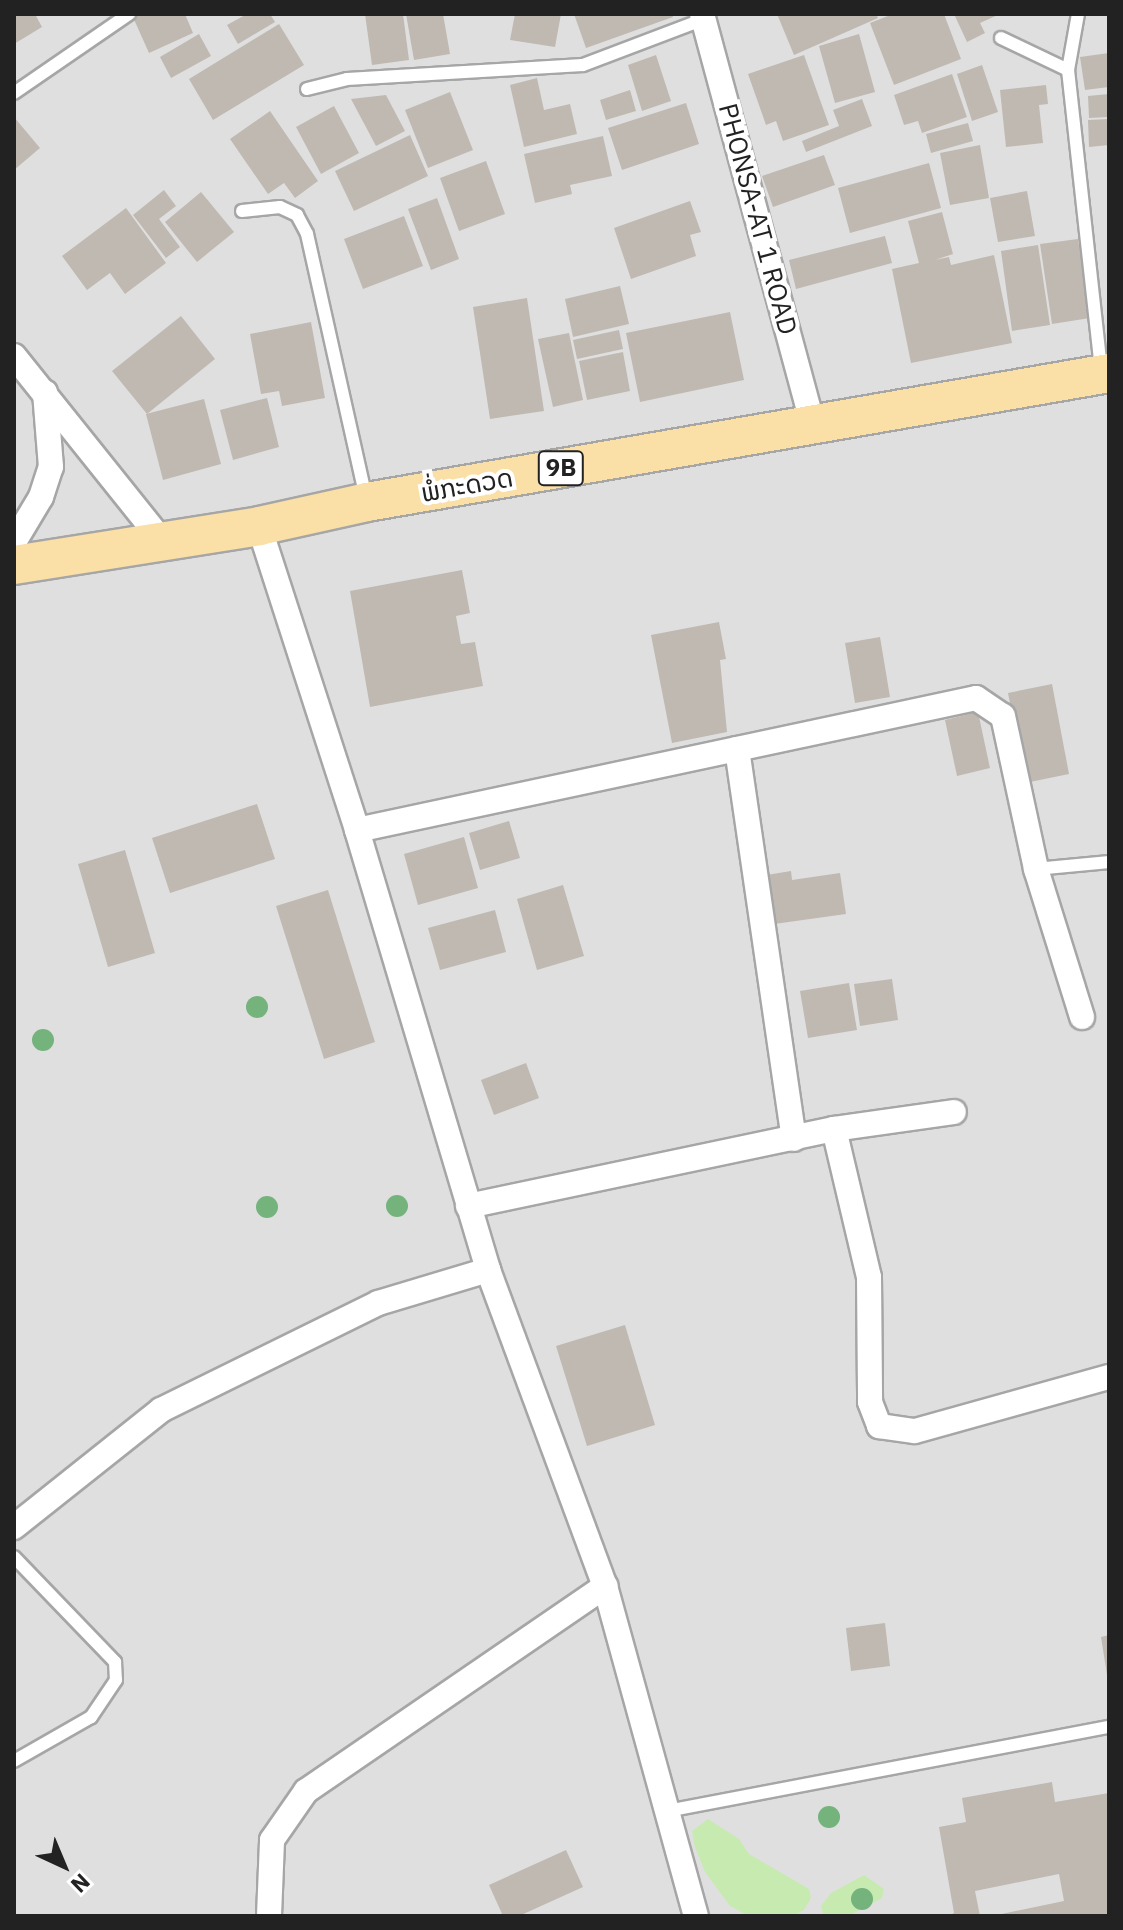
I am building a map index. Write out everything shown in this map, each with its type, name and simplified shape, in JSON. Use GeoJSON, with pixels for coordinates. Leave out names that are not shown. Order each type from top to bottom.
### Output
{"type":"FeatureCollection","features":[{"type":"Feature","properties":{"kind":"main road","name":"ພໍ່ກະດວດ"},"geometry":{"type":"LineString","coordinates":[[14,565],[259,526],[367,502],[1105,374]]}},
{"type":"Feature","properties":{"kind":"street","name":"PHONSA-AT 1 ROAD"},"geometry":{"type":"LineString","coordinates":[[703,16],[813,424]]}},
{"type":"Feature","properties":{"kind":"street"},"geometry":{"type":"LineString","coordinates":[[14,356],[162,541]]}},
{"type":"Feature","properties":{"kind":"street"},"geometry":{"type":"LineString","coordinates":[[14,542],[41,497],[51,467],[45,392]]}},
{"type":"Feature","properties":{"kind":"street"},"geometry":{"type":"LineString","coordinates":[[259,526],[357,830],[488,1270],[605,1586],[696,1916]]}},
{"type":"Feature","properties":{"kind":"street"},"geometry":{"type":"LineString","coordinates":[[357,830],[976,698],[1003,716],[1036,869],[1082,1017]]}},
{"type":"Feature","properties":{"kind":"street"},"geometry":{"type":"LineString","coordinates":[[737,749],[794,1139]]}},
{"type":"Feature","properties":{"kind":"street"},"geometry":{"type":"LineString","coordinates":[[468,1206],[834,1129],[954,1112]]}},
{"type":"Feature","properties":{"kind":"street"},"geometry":{"type":"LineString","coordinates":[[834,1129],[869,1277],[870,1402],[879,1426],[915,1431],[1109,1377]]}},
{"type":"Feature","properties":{"kind":"street"},"geometry":{"type":"LineString","coordinates":[[14,1527],[161,1410],[378,1303],[488,1270]]}},
{"type":"Feature","properties":{"kind":"street"},"geometry":{"type":"LineString","coordinates":[[269,1916],[272,1840],[306,1791],[605,1586]]}},
{"type":"Feature","properties":{"kind":"lane"},"geometry":{"type":"LineString","coordinates":[[14,93],[129,14]]}},
{"type":"Feature","properties":{"kind":"lane"},"geometry":{"type":"LineString","coordinates":[[1078,14],[1068,70],[1105,374]]}},
{"type":"Feature","properties":{"kind":"lane"},"geometry":{"type":"LineString","coordinates":[[307,89],[347,79],[583,65],[703,16]]}},
{"type":"Feature","properties":{"kind":"lane"},"geometry":{"type":"LineString","coordinates":[[1001,38],[1068,70]]}},
{"type":"Feature","properties":{"kind":"lane"},"geometry":{"type":"LineString","coordinates":[[242,211],[280,207],[297,215],[307,234],[367,502]]}},
{"type":"Feature","properties":{"kind":"lane"},"geometry":{"type":"LineString","coordinates":[[1036,869],[1109,862]]}},
{"type":"Feature","properties":{"kind":"lane"},"geometry":{"type":"LineString","coordinates":[[14,1557],[115,1662],[116,1680],[91,1717],[14,1761]]}},
{"type":"Feature","properties":{"kind":"lane"},"geometry":{"type":"LineString","coordinates":[[667,1811],[1109,1727]]}},
{"type":"Feature","properties":{"kind":"shaded area"},"geometry":{"type":"Polygon","coordinates":[[[14,14],[1109,14],[1109,1916],[14,1916],[14,14]]]}},
{"type":"Feature","properties":{"kind":"green space"},"geometry":{"type":"Polygon","coordinates":[[[708,1819],[739,1839],[749,1854],[809,1889],[811,1898],[804,1910],[792,1916],[749,1916],[730,1906],[705,1872],[695,1847],[692,1831],[708,1819]]]}},
{"type":"Feature","properties":{"kind":"green space"},"geometry":{"type":"Polygon","coordinates":[[[864,1875],[884,1889],[882,1898],[850,1915],[823,1914],[821,1906],[831,1893],[864,1875]]]}},
{"type":"Feature","properties":{"kind":"building"},"geometry":{"type":"Polygon","coordinates":[[[14,14],[35,14],[42,27],[14,44],[14,14]]]}},
{"type":"Feature","properties":{"kind":"building"},"geometry":{"type":"Polygon","coordinates":[[[185,14],[193,33],[149,53],[132,15],[185,14]]]}},
{"type":"Feature","properties":{"kind":"building"},"geometry":{"type":"Polygon","coordinates":[[[247,14],[270,14],[275,22],[238,44],[227,25],[247,14]]]}},
{"type":"Feature","properties":{"kind":"building"},"geometry":{"type":"Polygon","coordinates":[[[365,14],[403,14],[409,60],[372,65],[365,14]]]}},
{"type":"Feature","properties":{"kind":"building"},"geometry":{"type":"Polygon","coordinates":[[[406,14],[443,14],[450,54],[414,60],[406,14]]]}},
{"type":"Feature","properties":{"kind":"building"},"geometry":{"type":"Polygon","coordinates":[[[515,14],[561,14],[555,47],[510,40],[515,14]]]}},
{"type":"Feature","properties":{"kind":"building"},"geometry":{"type":"Polygon","coordinates":[[[574,14],[672,14],[673,17],[586,48],[574,14]]]}},
{"type":"Feature","properties":{"kind":"building"},"geometry":{"type":"Polygon","coordinates":[[[777,14],[876,14],[878,18],[794,55],[777,14]]]}},
{"type":"Feature","properties":{"kind":"building"},"geometry":{"type":"Polygon","coordinates":[[[893,14],[944,14],[961,59],[894,85],[870,23],[893,14]]]}},
{"type":"Feature","properties":{"kind":"building"},"geometry":{"type":"Polygon","coordinates":[[[954,14],[1000,14],[980,23],[985,33],[967,42],[954,14]]]}},
{"type":"Feature","properties":{"kind":"building"},"geometry":{"type":"Polygon","coordinates":[[[279,24],[304,65],[213,120],[189,79],[279,24]]]}},
{"type":"Feature","properties":{"kind":"building"},"geometry":{"type":"Polygon","coordinates":[[[199,34],[211,56],[171,78],[160,57],[199,34]]]}},
{"type":"Feature","properties":{"kind":"building"},"geometry":{"type":"Polygon","coordinates":[[[859,34],[875,92],[835,103],[819,46],[859,34]]]}},
{"type":"Feature","properties":{"kind":"building"},"geometry":{"type":"Polygon","coordinates":[[[1109,53],[1109,87],[1085,90],[1080,57],[1109,53]]]}},
{"type":"Feature","properties":{"kind":"building"},"geometry":{"type":"Polygon","coordinates":[[[656,55],[671,101],[642,111],[628,65],[656,55]]]}},
{"type":"Feature","properties":{"kind":"building"},"geometry":{"type":"Polygon","coordinates":[[[804,55],[829,125],[783,141],[776,121],[766,125],[748,74],[804,55]]]}},
{"type":"Feature","properties":{"kind":"building"},"geometry":{"type":"Polygon","coordinates":[[[982,65],[998,112],[972,121],[957,74],[982,65]]]}},
{"type":"Feature","properties":{"kind":"building"},"geometry":{"type":"Polygon","coordinates":[[[952,74],[967,117],[922,133],[918,121],[904,125],[894,95],[952,74]]]}},
{"type":"Feature","properties":{"kind":"building"},"geometry":{"type":"Polygon","coordinates":[[[537,78],[544,110],[570,104],[577,134],[524,147],[510,85],[537,78]]]}},
{"type":"Feature","properties":{"kind":"building"},"geometry":{"type":"Polygon","coordinates":[[[1046,85],[1048,104],[1039,105],[1043,143],[1006,147],[1000,90],[1046,85]]]}},
{"type":"Feature","properties":{"kind":"building"},"geometry":{"type":"Polygon","coordinates":[[[630,90],[636,111],[606,120],[600,100],[630,90]]]}},
{"type":"Feature","properties":{"kind":"building"},"geometry":{"type":"Polygon","coordinates":[[[450,92],[473,150],[428,168],[405,110],[450,92]]]}},
{"type":"Feature","properties":{"kind":"building"},"geometry":{"type":"Polygon","coordinates":[[[1109,94],[1109,117],[1089,118],[1088,96],[1109,94]]]}},
{"type":"Feature","properties":{"kind":"building"},"geometry":{"type":"Polygon","coordinates":[[[386,95],[405,131],[376,146],[351,99],[386,95]]]}},
{"type":"Feature","properties":{"kind":"building"},"geometry":{"type":"Polygon","coordinates":[[[862,99],[872,126],[806,152],[802,141],[839,126],[833,110],[862,99]]]}},
{"type":"Feature","properties":{"kind":"building"},"geometry":{"type":"Polygon","coordinates":[[[686,103],[699,144],[622,170],[608,128],[686,103]]]}},
{"type":"Feature","properties":{"kind":"building"},"geometry":{"type":"Polygon","coordinates":[[[334,106],[359,153],[321,174],[296,127],[334,106]]]}},
{"type":"Feature","properties":{"kind":"building"},"geometry":{"type":"Polygon","coordinates":[[[270,111],[318,181],[295,198],[284,183],[268,194],[230,139],[270,111]]]}},
{"type":"Feature","properties":{"kind":"building"},"geometry":{"type":"Polygon","coordinates":[[[14,117],[40,148],[14,170],[14,117]]]}},
{"type":"Feature","properties":{"kind":"building"},"geometry":{"type":"Polygon","coordinates":[[[1109,119],[1109,145],[1089,147],[1088,120],[1109,119]]]}},
{"type":"Feature","properties":{"kind":"building"},"geometry":{"type":"Polygon","coordinates":[[[968,123],[973,141],[931,153],[926,134],[968,123]]]}},
{"type":"Feature","properties":{"kind":"building"},"geometry":{"type":"Polygon","coordinates":[[[410,135],[428,176],[354,211],[335,171],[410,135]]]}},
{"type":"Feature","properties":{"kind":"building"},"geometry":{"type":"Polygon","coordinates":[[[603,136],[612,176],[570,185],[572,194],[535,203],[524,154],[603,136]]]}},
{"type":"Feature","properties":{"kind":"building"},"geometry":{"type":"Polygon","coordinates":[[[980,145],[989,198],[950,205],[940,153],[980,145]]]}},
{"type":"Feature","properties":{"kind":"building"},"geometry":{"type":"Polygon","coordinates":[[[824,155],[835,185],[773,207],[762,176],[824,155]]]}},
{"type":"Feature","properties":{"kind":"building"},"geometry":{"type":"Polygon","coordinates":[[[486,161],[505,214],[459,231],[440,178],[486,161]]]}},
{"type":"Feature","properties":{"kind":"building"},"geometry":{"type":"Polygon","coordinates":[[[929,163],[941,208],[850,233],[838,188],[929,163]]]}},
{"type":"Feature","properties":{"kind":"building"},"geometry":{"type":"Polygon","coordinates":[[[164,190],[176,206],[159,219],[180,247],[166,258],[133,215],[164,190]]]}},
{"type":"Feature","properties":{"kind":"building"},"geometry":{"type":"Polygon","coordinates":[[[1027,191],[1035,236],[998,242],[990,198],[1027,191]]]}},
{"type":"Feature","properties":{"kind":"building"},"geometry":{"type":"Polygon","coordinates":[[[201,192],[234,232],[197,262],[165,222],[201,192]]]}},
{"type":"Feature","properties":{"kind":"building"},"geometry":{"type":"Polygon","coordinates":[[[437,198],[459,259],[431,270],[408,209],[437,198]]]}},
{"type":"Feature","properties":{"kind":"building"},"geometry":{"type":"Polygon","coordinates":[[[690,201],[701,232],[690,235],[696,256],[631,279],[614,228],[690,201]]]}},
{"type":"Feature","properties":{"kind":"building"},"geometry":{"type":"Polygon","coordinates":[[[126,208],[166,263],[125,294],[110,273],[87,290],[62,256],[126,208]]]}},
{"type":"Feature","properties":{"kind":"building"},"geometry":{"type":"Polygon","coordinates":[[[942,212],[953,254],[935,260],[949,257],[951,265],[994,255],[1012,343],[911,363],[892,269],[919,263],[908,221],[942,212]]]}},
{"type":"Feature","properties":{"kind":"building"},"geometry":{"type":"Polygon","coordinates":[[[404,216],[423,266],[363,289],[344,239],[404,216]]]}},
{"type":"Feature","properties":{"kind":"building"},"geometry":{"type":"Polygon","coordinates":[[[885,236],[892,263],[796,289],[789,260],[885,236]]]}},
{"type":"Feature","properties":{"kind":"building"},"geometry":{"type":"Polygon","coordinates":[[[1078,239],[1090,318],[1052,324],[1040,244],[1078,239]]]}},
{"type":"Feature","properties":{"kind":"building"},"geometry":{"type":"Polygon","coordinates":[[[1038,245],[1050,325],[1012,331],[1001,251],[1038,245]]]}},
{"type":"Feature","properties":{"kind":"building"},"geometry":{"type":"Polygon","coordinates":[[[620,286],[629,324],[573,337],[565,299],[620,286]]]}},
{"type":"Feature","properties":{"kind":"building"},"geometry":{"type":"Polygon","coordinates":[[[527,298],[544,411],[490,419],[473,307],[527,298]]]}},
{"type":"Feature","properties":{"kind":"building"},"geometry":{"type":"Polygon","coordinates":[[[730,312],[744,380],[640,402],[626,333],[730,312]]]}},
{"type":"Feature","properties":{"kind":"building"},"geometry":{"type":"Polygon","coordinates":[[[181,316],[215,359],[147,414],[112,371],[181,316]]]}},
{"type":"Feature","properties":{"kind":"building"},"geometry":{"type":"Polygon","coordinates":[[[311,322],[325,398],[282,406],[279,391],[261,394],[250,334],[311,322]]]}},
{"type":"Feature","properties":{"kind":"building"},"geometry":{"type":"Polygon","coordinates":[[[619,330],[623,349],[577,359],[573,340],[619,330]]]}},
{"type":"Feature","properties":{"kind":"building"},"geometry":{"type":"Polygon","coordinates":[[[569,333],[583,400],[553,407],[538,339],[569,333]]]}},
{"type":"Feature","properties":{"kind":"building"},"geometry":{"type":"Polygon","coordinates":[[[623,352],[630,391],[587,400],[579,361],[623,352]]]}},
{"type":"Feature","properties":{"kind":"building"},"geometry":{"type":"Polygon","coordinates":[[[267,398],[279,447],[233,460],[220,410],[267,398]]]}},
{"type":"Feature","properties":{"kind":"building"},"geometry":{"type":"Polygon","coordinates":[[[204,399],[221,464],[163,480],[146,414],[204,399]]]}},
{"type":"Feature","properties":{"kind":"building"},"geometry":{"type":"Polygon","coordinates":[[[462,570],[470,613],[456,616],[461,644],[475,642],[483,686],[370,707],[350,591],[462,570]]]}},
{"type":"Feature","properties":{"kind":"building"},"geometry":{"type":"Polygon","coordinates":[[[719,622],[726,659],[720,660],[727,732],[672,743],[651,635],[719,622]]]}},
{"type":"Feature","properties":{"kind":"building"},"geometry":{"type":"Polygon","coordinates":[[[880,637],[890,697],[855,703],[845,643],[880,637]]]}},
{"type":"Feature","properties":{"kind":"building"},"geometry":{"type":"Polygon","coordinates":[[[1052,684],[1069,774],[1025,783],[1008,693],[1052,684]]]}},
{"type":"Feature","properties":{"kind":"building"},"geometry":{"type":"Polygon","coordinates":[[[978,712],[990,768],[957,776],[945,720],[978,712]]]}},
{"type":"Feature","properties":{"kind":"building"},"geometry":{"type":"Polygon","coordinates":[[[257,804],[275,859],[170,893],[152,838],[257,804]]]}},
{"type":"Feature","properties":{"kind":"building"},"geometry":{"type":"Polygon","coordinates":[[[509,821],[520,858],[480,870],[469,833],[509,821]]]}},
{"type":"Feature","properties":{"kind":"building"},"geometry":{"type":"Polygon","coordinates":[[[464,837],[478,888],[418,905],[404,854],[464,837]]]}},
{"type":"Feature","properties":{"kind":"building"},"geometry":{"type":"Polygon","coordinates":[[[125,850],[155,953],[108,967],[78,864],[125,850]]]}},
{"type":"Feature","properties":{"kind":"building"},"geometry":{"type":"Polygon","coordinates":[[[791,871],[792,880],[840,873],[846,914],[767,925],[761,876],[791,871]]]}},
{"type":"Feature","properties":{"kind":"building"},"geometry":{"type":"Polygon","coordinates":[[[563,885],[584,956],[537,970],[517,899],[563,885]]]}},
{"type":"Feature","properties":{"kind":"building"},"geometry":{"type":"Polygon","coordinates":[[[328,890],[375,1042],[324,1059],[276,906],[328,890]]]}},
{"type":"Feature","properties":{"kind":"building"},"geometry":{"type":"Polygon","coordinates":[[[495,910],[506,952],[440,970],[428,928],[495,910]]]}},
{"type":"Feature","properties":{"kind":"building"},"geometry":{"type":"Polygon","coordinates":[[[892,979],[898,1020],[860,1026],[854,984],[892,979]]]}},
{"type":"Feature","properties":{"kind":"building"},"geometry":{"type":"Polygon","coordinates":[[[849,983],[857,1030],[808,1038],[800,991],[849,983]]]}},
{"type":"Feature","properties":{"kind":"building"},"geometry":{"type":"Polygon","coordinates":[[[526,1063],[539,1098],[494,1115],[481,1080],[526,1063]]]}},
{"type":"Feature","properties":{"kind":"building"},"geometry":{"type":"Polygon","coordinates":[[[625,1325],[655,1425],[587,1446],[556,1346],[625,1325]]]}},
{"type":"Feature","properties":{"kind":"building"},"geometry":{"type":"Polygon","coordinates":[[[885,1623],[890,1666],[851,1671],[846,1628],[885,1623]]]}},
{"type":"Feature","properties":{"kind":"building"},"geometry":{"type":"Polygon","coordinates":[[[1109,1635],[1109,1675],[1107,1675],[1101,1637],[1109,1635]]]}},
{"type":"Feature","properties":{"kind":"building"},"geometry":{"type":"Polygon","coordinates":[[[1052,1782],[1055,1802],[1109,1793],[1109,1916],[992,1916],[1064,1901],[1059,1874],[975,1891],[980,1916],[948,1916],[954,1913],[939,1827],[966,1822],[962,1798],[1052,1782]]]}},
{"type":"Feature","properties":{"kind":"building"},"geometry":{"type":"Polygon","coordinates":[[[566,1850],[583,1887],[519,1916],[503,1916],[489,1885],[566,1850]]]}}]}
